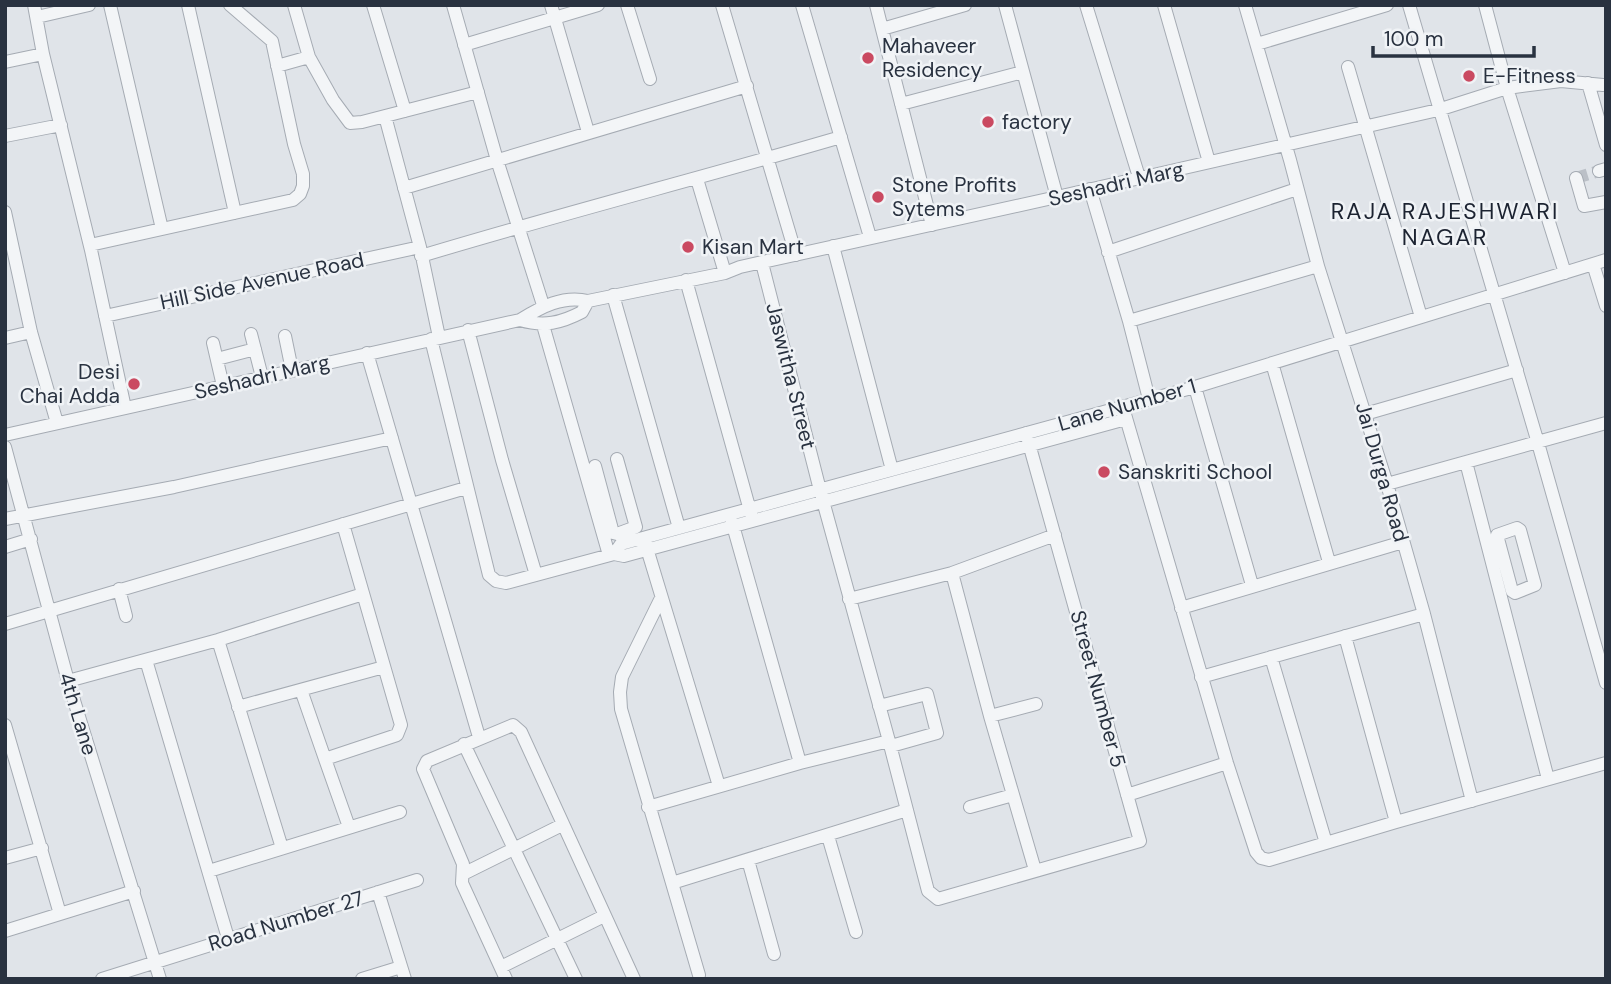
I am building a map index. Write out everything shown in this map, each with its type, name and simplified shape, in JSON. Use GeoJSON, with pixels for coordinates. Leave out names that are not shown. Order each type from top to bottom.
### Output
{"type":"FeatureCollection","features":[{"type":"Feature","properties":{"kind":"street"},"geometry":{"type":"LineString","coordinates":[[89,5],[35,11],[125,408]]}},
{"type":"Feature","properties":{"kind":"street"},"geometry":{"type":"LineString","coordinates":[[110,5],[162,229]]}},
{"type":"Feature","properties":{"kind":"street"},"geometry":{"type":"LineString","coordinates":[[188,5],[236,213]]}},
{"type":"Feature","properties":{"kind":"street"},"geometry":{"type":"LineString","coordinates":[[90,245],[293,200],[300,194],[303,174],[272,41],[230,5]]}},
{"type":"Feature","properties":{"kind":"street"},"geometry":{"type":"LineString","coordinates":[[294,5],[309,57],[333,100],[350,123],[478,92]]}},
{"type":"Feature","properties":{"kind":"street"},"geometry":{"type":"LineString","coordinates":[[373,5],[405,111]]}},
{"type":"Feature","properties":{"kind":"street"},"geometry":{"type":"LineString","coordinates":[[453,5],[497,160],[543,305]]}},
{"type":"Feature","properties":{"kind":"street"},"geometry":{"type":"LineString","coordinates":[[464,45],[553,12],[598,5]]}},
{"type":"Feature","properties":{"kind":"street"},"geometry":{"type":"LineString","coordinates":[[627,5],[650,79]]}},
{"type":"Feature","properties":{"kind":"street"},"geometry":{"type":"LineString","coordinates":[[722,5],[796,255]]}},
{"type":"Feature","properties":{"kind":"street"},"geometry":{"type":"LineString","coordinates":[[802,5],[870,237]]}},
{"type":"Feature","properties":{"kind":"street"},"geometry":{"type":"LineString","coordinates":[[876,5],[932,225]]}},
{"type":"Feature","properties":{"kind":"street"},"geometry":{"type":"LineString","coordinates":[[882,29],[965,5]]}},
{"type":"Feature","properties":{"kind":"street"},"geometry":{"type":"LineString","coordinates":[[1004,5],[1057,197]]}},
{"type":"Feature","properties":{"kind":"street"},"geometry":{"type":"LineString","coordinates":[[1086,5],[1139,177]]}},
{"type":"Feature","properties":{"kind":"street"},"geometry":{"type":"LineString","coordinates":[[1164,5],[1209,162]]}},
{"type":"Feature","properties":{"kind":"street","name":"Jai Durga Road"},"geometry":{"type":"LineString","coordinates":[[1245,5],[1318,265],[1387,484],[1472,801]]}},
{"type":"Feature","properties":{"kind":"street"},"geometry":{"type":"LineString","coordinates":[[1256,44],[1387,5]]}},
{"type":"Feature","properties":{"kind":"street"},"geometry":{"type":"LineString","coordinates":[[1409,5],[1606,682]]}},
{"type":"Feature","properties":{"kind":"street"},"geometry":{"type":"LineString","coordinates":[[1485,5],[1507,88],[1564,273]]}},
{"type":"Feature","properties":{"kind":"street"},"geometry":{"type":"LineString","coordinates":[[553,12],[589,132]]}},
{"type":"Feature","properties":{"kind":"street"},"geometry":{"type":"LineString","coordinates":[[5,62],[43,54]]}},
{"type":"Feature","properties":{"kind":"street"},"geometry":{"type":"LineString","coordinates":[[277,66],[309,57]]}},
{"type":"Feature","properties":{"kind":"street"},"geometry":{"type":"LineString","coordinates":[[1348,67],[1421,317]]}},
{"type":"Feature","properties":{"kind":"street"},"geometry":{"type":"LineString","coordinates":[[901,104],[1023,72]]}},
{"type":"Feature","properties":{"kind":"street","name":"Seshadri Marg"},"geometry":{"type":"LineString","coordinates":[[5,435],[520,320],[543,305],[577,298],[588,301],[724,273],[870,237],[1365,127],[1438,110],[1507,88],[1561,81],[1605,84]]}},
{"type":"Feature","properties":{"kind":"street"},"geometry":{"type":"LineString","coordinates":[[1588,83],[1606,145]]}},
{"type":"Feature","properties":{"kind":"street"},"geometry":{"type":"LineString","coordinates":[[404,188],[747,86]]}},
{"type":"Feature","properties":{"kind":"street"},"geometry":{"type":"LineString","coordinates":[[385,116],[420,251],[466,488],[489,575],[496,581],[506,583],[611,554],[624,556],[679,528],[731,521]]}},
{"type":"Feature","properties":{"kind":"street"},"geometry":{"type":"LineString","coordinates":[[5,136],[61,125]]}},
{"type":"Feature","properties":{"kind":"street","name":"Hill Side Avenue Road"},"geometry":{"type":"LineString","coordinates":[[105,316],[420,251],[697,179],[841,137]]}},
{"type":"Feature","properties":{"kind":"street"},"geometry":{"type":"LineString","coordinates":[[1576,178],[1584,206],[1606,202]]}},
{"type":"Feature","properties":{"kind":"street"},"geometry":{"type":"LineString","coordinates":[[697,179],[724,273]]}},
{"type":"Feature","properties":{"kind":"street"},"geometry":{"type":"LineString","coordinates":[[1090,189],[1150,399]]}},
{"type":"Feature","properties":{"kind":"street"},"geometry":{"type":"LineString","coordinates":[[1108,252],[1297,189]]}},
{"type":"Feature","properties":{"kind":"street"},"geometry":{"type":"LineString","coordinates":[[5,212],[31,332],[57,423]]}},
{"type":"Feature","properties":{"kind":"street"},"geometry":{"type":"LineString","coordinates":[[833,246],[892,470]]}},
{"type":"Feature","properties":{"kind":"street","name":"Lane Number 1"},"geometry":{"type":"LineString","coordinates":[[1028,439],[1124,413],[1150,399],[1606,260]]}},
{"type":"Feature","properties":{"kind":"street","name":"Jaswitha Street"},"geometry":{"type":"LineString","coordinates":[[762,263],[821,496],[928,891],[933,897],[943,898],[1035,870]]}},
{"type":"Feature","properties":{"kind":"street"},"geometry":{"type":"LineString","coordinates":[[1593,264],[1606,306]]}},
{"type":"Feature","properties":{"kind":"street"},"geometry":{"type":"LineString","coordinates":[[1129,321],[1318,265]]}},
{"type":"Feature","properties":{"kind":"street"},"geometry":{"type":"LineString","coordinates":[[686,280],[751,515]]}},
{"type":"Feature","properties":{"kind":"street"},"geometry":{"type":"LineString","coordinates":[[613,295],[679,528]]}},
{"type":"Feature","properties":{"kind":"street","name":"Seshadri Marg"},"geometry":{"type":"LineString","coordinates":[[520,320],[543,325],[563,321],[582,312],[588,301]]}},
{"type":"Feature","properties":{"kind":"street"},"geometry":{"type":"LineString","coordinates":[[543,325],[598,497],[611,554]]}},
{"type":"Feature","properties":{"kind":"street"},"geometry":{"type":"LineString","coordinates":[[468,330],[536,575]]}},
{"type":"Feature","properties":{"kind":"street"},"geometry":{"type":"LineString","coordinates":[[5,338],[31,332]]}},
{"type":"Feature","properties":{"kind":"street"},"geometry":{"type":"LineString","coordinates":[[251,334],[262,377]]}},
{"type":"Feature","properties":{"kind":"street"},"geometry":{"type":"LineString","coordinates":[[285,336],[292,370]]}},
{"type":"Feature","properties":{"kind":"street"},"geometry":{"type":"LineString","coordinates":[[213,343],[223,386]]}},
{"type":"Feature","properties":{"kind":"street"},"geometry":{"type":"LineString","coordinates":[[216,359],[255,349]]}},
{"type":"Feature","properties":{"kind":"street"},"geometry":{"type":"LineString","coordinates":[[367,353],[479,737]]}},
{"type":"Feature","properties":{"kind":"street"},"geometry":{"type":"LineString","coordinates":[[1272,363],[1329,562]]}},
{"type":"Feature","properties":{"kind":"street"},"geometry":{"type":"LineString","coordinates":[[1365,414],[1517,370]]}},
{"type":"Feature","properties":{"kind":"street"},"geometry":{"type":"LineString","coordinates":[[1195,387],[1252,585]]}},
{"type":"Feature","properties":{"kind":"street"},"geometry":{"type":"LineString","coordinates":[[1124,413],[1227,763],[1256,852],[1261,858],[1269,860],[1396,821],[1606,763]]}},
{"type":"Feature","properties":{"kind":"street"},"geometry":{"type":"LineString","coordinates":[[1387,484],[1606,423]]}},
{"type":"Feature","properties":{"kind":"street"},"geometry":{"type":"LineString","coordinates":[[5,519],[174,486],[392,438]]}},
{"type":"Feature","properties":{"kind":"street"},"geometry":{"type":"LineString","coordinates":[[821,496],[892,470],[1028,439]]}},
{"type":"Feature","properties":{"kind":"street"},"geometry":{"type":"LineString","coordinates":[[646,544],[1028,439]]}},
{"type":"Feature","properties":{"kind":"street","name":"Street Number 5"},"geometry":{"type":"LineString","coordinates":[[1028,439],[1140,841],[1035,870]]}},
{"type":"Feature","properties":{"kind":"street","name":"4th Lane"},"geometry":{"type":"LineString","coordinates":[[5,447],[31,539],[47,610],[160,979]]}},
{"type":"Feature","properties":{"kind":"street"},"geometry":{"type":"LineString","coordinates":[[595,466],[598,497],[614,534],[635,529],[617,459]]}},
{"type":"Feature","properties":{"kind":"street"},"geometry":{"type":"LineString","coordinates":[[1466,462],[1504,584],[1548,779]]}},
{"type":"Feature","properties":{"kind":"street"},"geometry":{"type":"LineString","coordinates":[[5,624],[466,488]]}},
{"type":"Feature","properties":{"kind":"street"},"geometry":{"type":"LineString","coordinates":[[598,497],[626,488]]}},
{"type":"Feature","properties":{"kind":"street"},"geometry":{"type":"LineString","coordinates":[[731,521],[800,763]]}},
{"type":"Feature","properties":{"kind":"street"},"geometry":{"type":"LineString","coordinates":[[326,759],[397,735],[401,725],[343,524]]}},
{"type":"Feature","properties":{"kind":"street"},"geometry":{"type":"LineString","coordinates":[[1494,547],[1498,533],[1520,529],[1535,586],[1514,593],[1504,584]]}},
{"type":"Feature","properties":{"kind":"street"},"geometry":{"type":"LineString","coordinates":[[849,599],[952,573],[1055,535]]}},
{"type":"Feature","properties":{"kind":"street"},"geometry":{"type":"LineString","coordinates":[[5,547],[31,539]]}},
{"type":"Feature","properties":{"kind":"street"},"geometry":{"type":"LineString","coordinates":[[1181,608],[1403,542]]}},
{"type":"Feature","properties":{"kind":"street"},"geometry":{"type":"LineString","coordinates":[[646,544],[719,786]]}},
{"type":"Feature","properties":{"kind":"street"},"geometry":{"type":"LineString","coordinates":[[952,573],[990,716],[999,767],[1013,795],[1035,870]]}},
{"type":"Feature","properties":{"kind":"street"},"geometry":{"type":"LineString","coordinates":[[119,589],[126,616]]}},
{"type":"Feature","properties":{"kind":"street"},"geometry":{"type":"LineString","coordinates":[[68,681],[218,640],[363,594]]}},
{"type":"Feature","properties":{"kind":"street"},"geometry":{"type":"LineString","coordinates":[[661,598],[622,677],[621,709],[699,975]]}},
{"type":"Feature","properties":{"kind":"street"},"geometry":{"type":"LineString","coordinates":[[1201,677],[1424,614]]}},
{"type":"Feature","properties":{"kind":"street"},"geometry":{"type":"LineString","coordinates":[[1345,636],[1396,821]]}},
{"type":"Feature","properties":{"kind":"street"},"geometry":{"type":"LineString","coordinates":[[218,640],[282,848]]}},
{"type":"Feature","properties":{"kind":"street"},"geometry":{"type":"LineString","coordinates":[[1271,657],[1326,843]]}},
{"type":"Feature","properties":{"kind":"street"},"geometry":{"type":"LineString","coordinates":[[146,660],[228,938]]}},
{"type":"Feature","properties":{"kind":"street"},"geometry":{"type":"LineString","coordinates":[[238,707],[384,667]]}},
{"type":"Feature","properties":{"kind":"street"},"geometry":{"type":"LineString","coordinates":[[301,690],[349,827]]}},
{"type":"Feature","properties":{"kind":"street"},"geometry":{"type":"LineString","coordinates":[[649,807],[800,763],[938,732],[927,694],[880,706]]}},
{"type":"Feature","properties":{"kind":"street"},"geometry":{"type":"LineString","coordinates":[[990,716],[1035,704]]}},
{"type":"Feature","properties":{"kind":"street"},"geometry":{"type":"LineString","coordinates":[[604,916],[558,939],[504,973],[462,883],[463,864],[423,765],[508,725],[513,724],[519,728],[634,979]]}},
{"type":"Feature","properties":{"kind":"street"},"geometry":{"type":"LineString","coordinates":[[5,725],[60,914]]}},
{"type":"Feature","properties":{"kind":"street"},"geometry":{"type":"LineString","coordinates":[[464,744],[576,979]]}},
{"type":"Feature","properties":{"kind":"street"},"geometry":{"type":"LineString","coordinates":[[1127,795],[1227,763]]}},
{"type":"Feature","properties":{"kind":"street"},"geometry":{"type":"LineString","coordinates":[[970,807],[997,797],[1013,795]]}},
{"type":"Feature","properties":{"kind":"street"},"geometry":{"type":"LineString","coordinates":[[672,883],[907,810]]}},
{"type":"Feature","properties":{"kind":"street"},"geometry":{"type":"LineString","coordinates":[[209,871],[400,812]]}},
{"type":"Feature","properties":{"kind":"street"},"geometry":{"type":"LineString","coordinates":[[463,874],[562,825]]}},
{"type":"Feature","properties":{"kind":"street"},"geometry":{"type":"LineString","coordinates":[[828,836],[856,932]]}},
{"type":"Feature","properties":{"kind":"street"},"geometry":{"type":"LineString","coordinates":[[5,858],[42,848]]}},
{"type":"Feature","properties":{"kind":"street"},"geometry":{"type":"LineString","coordinates":[[748,860],[774,954]]}},
{"type":"Feature","properties":{"kind":"street","name":"Road Number 27"},"geometry":{"type":"LineString","coordinates":[[103,979],[417,880]]}},
{"type":"Feature","properties":{"kind":"street"},"geometry":{"type":"LineString","coordinates":[[5,931],[134,891]]}},
{"type":"Feature","properties":{"kind":"street"},"geometry":{"type":"LineString","coordinates":[[362,979],[403,973],[378,892]]}},
{"type":"Feature","properties":{"kind":"tunnel"},"geometry":{"type":"LineString","coordinates":[[1576,178],[1599,171]]}},
{"type":"Feature","properties":{"kind":"place","name":"Mahaveer Residency"},"geometry":{"type":"Point","coordinates":[868,58]}},
{"type":"Feature","properties":{"kind":"place","name":"E-Fitness"},"geometry":{"type":"Point","coordinates":[1469,76]}},
{"type":"Feature","properties":{"kind":"place","name":"factory"},"geometry":{"type":"Point","coordinates":[988,122]}},
{"type":"Feature","properties":{"kind":"place","name":"Stone Profits Sytems"},"geometry":{"type":"Point","coordinates":[878,197]}},
{"type":"Feature","properties":{"kind":"place","name":"Kisan Mart"},"geometry":{"type":"Point","coordinates":[688,247]}},
{"type":"Feature","properties":{"kind":"place","name":"Desi Chai Adda"},"geometry":{"type":"Point","coordinates":[134,384]}},
{"type":"Feature","properties":{"kind":"place","name":"Sanskriti School"},"geometry":{"type":"Point","coordinates":[1104,472]}},
{"type":"Feature","properties":{"kind":"district","name":"RAJA RAJESHWARI NAGAR"},"geometry":{"type":"Point","coordinates":[1445,224]}}]}
